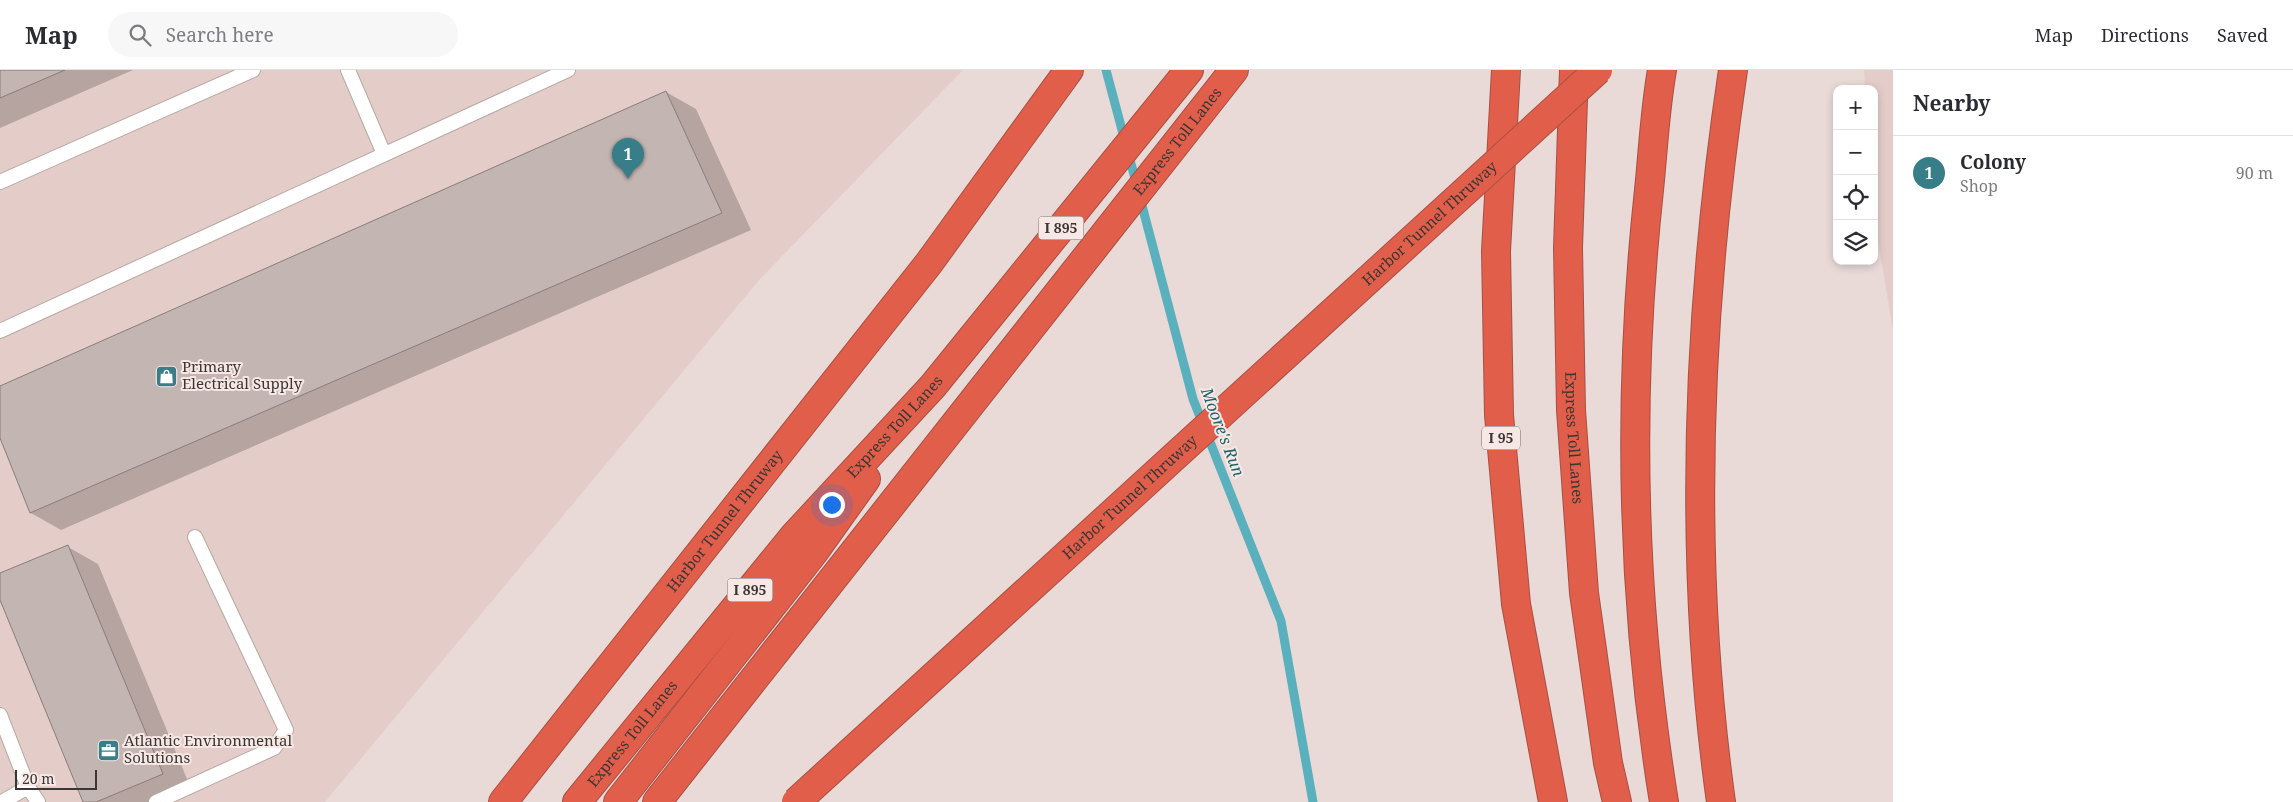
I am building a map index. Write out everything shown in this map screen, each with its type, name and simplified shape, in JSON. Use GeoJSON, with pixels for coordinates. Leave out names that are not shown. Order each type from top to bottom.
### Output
{"type":"FeatureCollection","features":[{"type":"Feature","properties":{"kind":"highway","name":"Harbor Tunnel Thruway"},"geometry":{"type":"LineString","coordinates":[[503,802],[929,263],[1069,70]]}},
{"type":"Feature","properties":{"kind":"highway","name":"Express Toll Lanes"},"geometry":{"type":"LineString","coordinates":[[577,802],[794,536],[933,386],[1189,70]]}},
{"type":"Feature","properties":{"kind":"highway","name":"Express Toll Lanes"},"geometry":{"type":"LineString","coordinates":[[657,802],[1234,70]]}},
{"type":"Feature","properties":{"kind":"highway","name":"I 95"},"geometry":{"type":"LineString","coordinates":[[1506,70],[1496,251],[1499,416],[1516,604],[1553,802]]}},
{"type":"Feature","properties":{"kind":"highway","name":"Express Toll Lanes"},"geometry":{"type":"LineString","coordinates":[[1574,70],[1568,248],[1570,410],[1584,592],[1608,763],[1617,802]]}},
{"type":"Feature","properties":{"kind":"highway","name":"Harbor Tunnel Thruway"},"geometry":{"type":"LineString","coordinates":[[796,802],[1598,70]]}},
{"type":"Feature","properties":{"kind":"highway"},"geometry":{"type":"LineString","coordinates":[[1662,70],[1638,300],[1634,454],[1635,506],[1646,657],[1664,802]]}},
{"type":"Feature","properties":{"kind":"highway"},"geometry":{"type":"LineString","coordinates":[[1721,802],[1709,705],[1702,603],[1700,401],[1709,253],[1733,70]]}},
{"type":"Feature","properties":{"kind":"highway"},"geometry":{"type":"LineString","coordinates":[[618,802],[814,552],[933,386]]}},
{"type":"Feature","properties":{"kind":"lane"},"geometry":{"type":"LineString","coordinates":[[0,182],[253,70]]}},
{"type":"Feature","properties":{"kind":"lane"},"geometry":{"type":"LineString","coordinates":[[348,70],[384,154]]}},
{"type":"Feature","properties":{"kind":"lane"},"geometry":{"type":"LineString","coordinates":[[0,331],[568,70]]}},
{"type":"Feature","properties":{"kind":"lane"},"geometry":{"type":"LineString","coordinates":[[156,802],[274,748],[286,730],[195,537]]}},
{"type":"Feature","properties":{"kind":"lane"},"geometry":{"type":"LineString","coordinates":[[0,715],[28,788],[38,802]]}},
{"type":"Feature","properties":{"kind":"lane"},"geometry":{"type":"LineString","coordinates":[[2,802],[28,788]]}},
{"type":"Feature","properties":{"kind":"shaded area"},"geometry":{"type":"Polygon","coordinates":[[[0,70],[963,70],[760,279],[325,802],[0,802],[0,70]]]}},
{"type":"Feature","properties":{"kind":"shaded area"},"geometry":{"type":"Polygon","coordinates":[[[1864,70],[1893,70],[1893,331],[1878,240],[1878,85],[1865,85],[1864,70]]]}},
{"type":"Feature","properties":{"kind":"building"},"geometry":{"type":"Polygon","coordinates":[[[0,70],[65,70],[0,98],[0,70]]]}},
{"type":"Feature","properties":{"kind":"building"},"geometry":{"type":"Polygon","coordinates":[[[666,91],[722,213],[30,513],[0,438],[0,386],[666,91]]]}},
{"type":"Feature","properties":{"kind":"building"},"geometry":{"type":"Polygon","coordinates":[[[68,545],[163,774],[96,802],[83,802],[0,600],[0,573],[68,545]]]}},
{"type":"Feature","properties":{"kind":"waterway","name":"Moore's Run"},"geometry":{"type":"LineString","coordinates":[[1106,70],[1137,186]]}},
{"type":"Feature","properties":{"kind":"waterway","name":"Moore's Run"},"geometry":{"type":"LineString","coordinates":[[1140,198],[1193,399],[1281,621],[1313,802]]}},
{"type":"Feature","properties":{"kind":"place","name":"Colony"},"geometry":{"type":"Point","coordinates":[628,179]}},
{"type":"Feature","properties":{"kind":"place","name":"Primary Electrical Supply"},"geometry":{"type":"Point","coordinates":[166,376]}},
{"type":"Feature","properties":{"kind":"place","name":"Atlantic Environmental Solutions"},"geometry":{"type":"Point","coordinates":[108,750]}}]}
